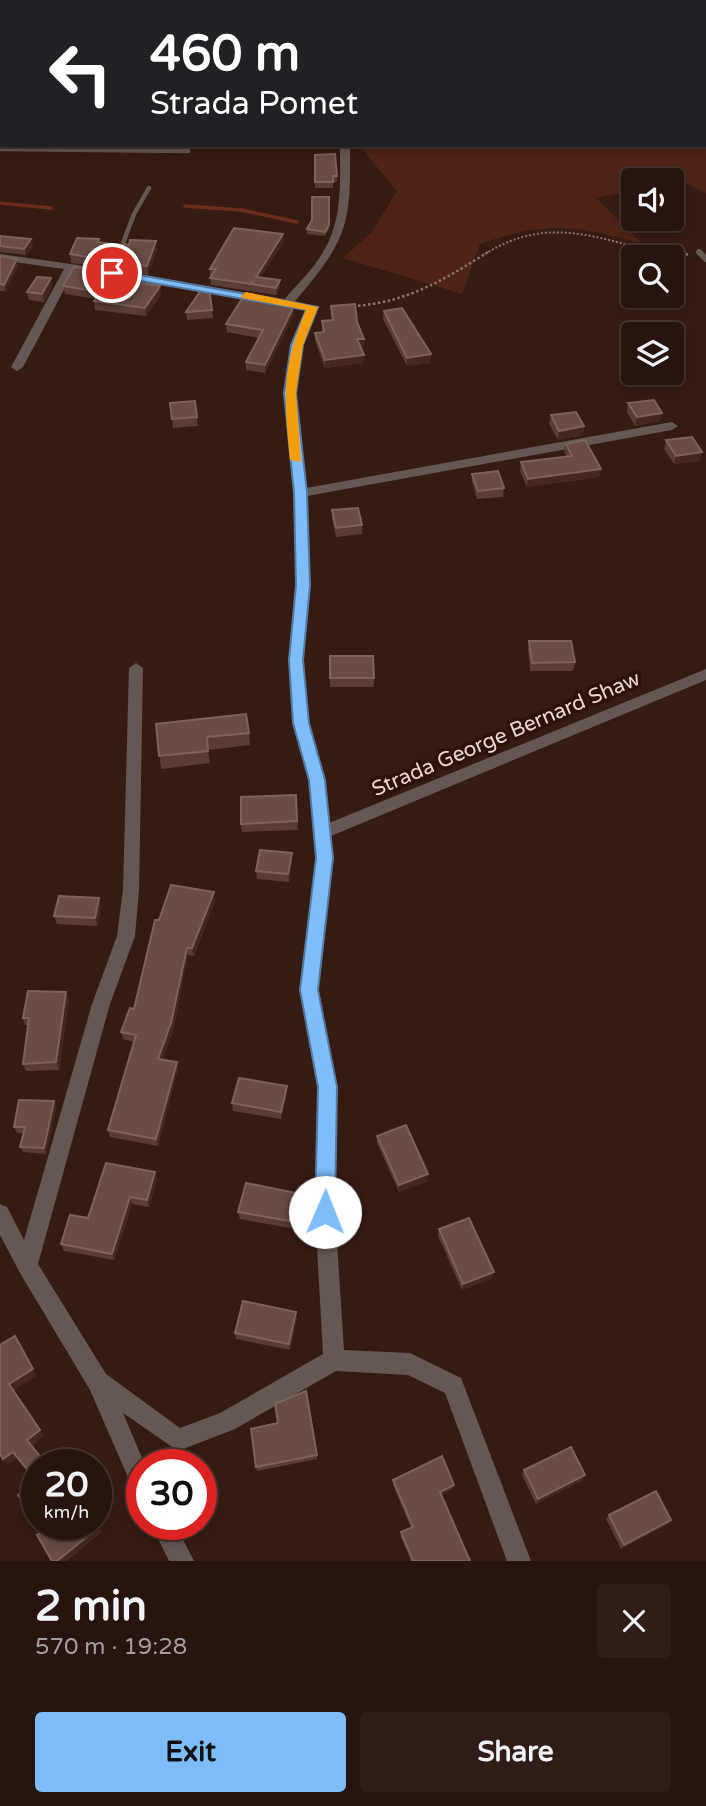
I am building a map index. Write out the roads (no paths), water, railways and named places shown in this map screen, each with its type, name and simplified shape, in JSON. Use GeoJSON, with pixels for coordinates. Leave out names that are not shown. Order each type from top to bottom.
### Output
{"type":"FeatureCollection","features":[{"type":"Feature","properties":{"kind":"street"},"geometry":{"type":"LineString","coordinates":[[287,303],[329,253],[336,237],[345,202],[345,147]]}},
{"type":"Feature","properties":{"kind":"street"},"geometry":{"type":"LineString","coordinates":[[0,257],[313,307],[297,345],[290,393],[300,493],[303,585],[296,660],[301,723],[317,780],[325,858],[309,990],[328,1087],[325,1212],[334,1360]]}},
{"type":"Feature","properties":{"kind":"street"},"geometry":{"type":"LineString","coordinates":[[17,367],[71,267]]}},
{"type":"Feature","properties":{"kind":"street"},"geometry":{"type":"LineString","coordinates":[[300,493],[672,426]]}},
{"type":"Feature","properties":{"kind":"street"},"geometry":{"type":"LineString","coordinates":[[27,1266],[101,1004],[126,936],[131,890],[136,668]]}},
{"type":"Feature","properties":{"kind":"street","name":"Strada George Bernard Shaw"},"geometry":{"type":"LineString","coordinates":[[323,833],[706,674]]}},
{"type":"Feature","properties":{"kind":"street"},"geometry":{"type":"LineString","coordinates":[[0,1214],[27,1266],[98,1382],[127,1449]]}},
{"type":"Feature","properties":{"kind":"street"},"geometry":{"type":"LineString","coordinates":[[98,1382],[178,1440],[227,1420],[334,1360],[410,1364],[453,1386],[519,1561]]}},
{"type":"Feature","properties":{"kind":"street"},"geometry":{"type":"LineString","coordinates":[[171,1540],[182,1561]]}},
{"type":"Feature","properties":{"kind":"lane"},"geometry":{"type":"LineString","coordinates":[[0,149],[188,151]]}},
{"type":"Feature","properties":{"kind":"lane"},"geometry":{"type":"LineString","coordinates":[[112,273],[134,214],[149,188]]}},
{"type":"Feature","properties":{"kind":"lane"},"geometry":{"type":"LineString","coordinates":[[699,252],[706,259]]}},
{"type":"Feature","properties":{"kind":"waterway"},"geometry":{"type":"LineString","coordinates":[[0,203],[51,208]]}},
{"type":"Feature","properties":{"kind":"waterway"},"geometry":{"type":"LineString","coordinates":[[185,206],[241,210],[297,222]]}}]}
